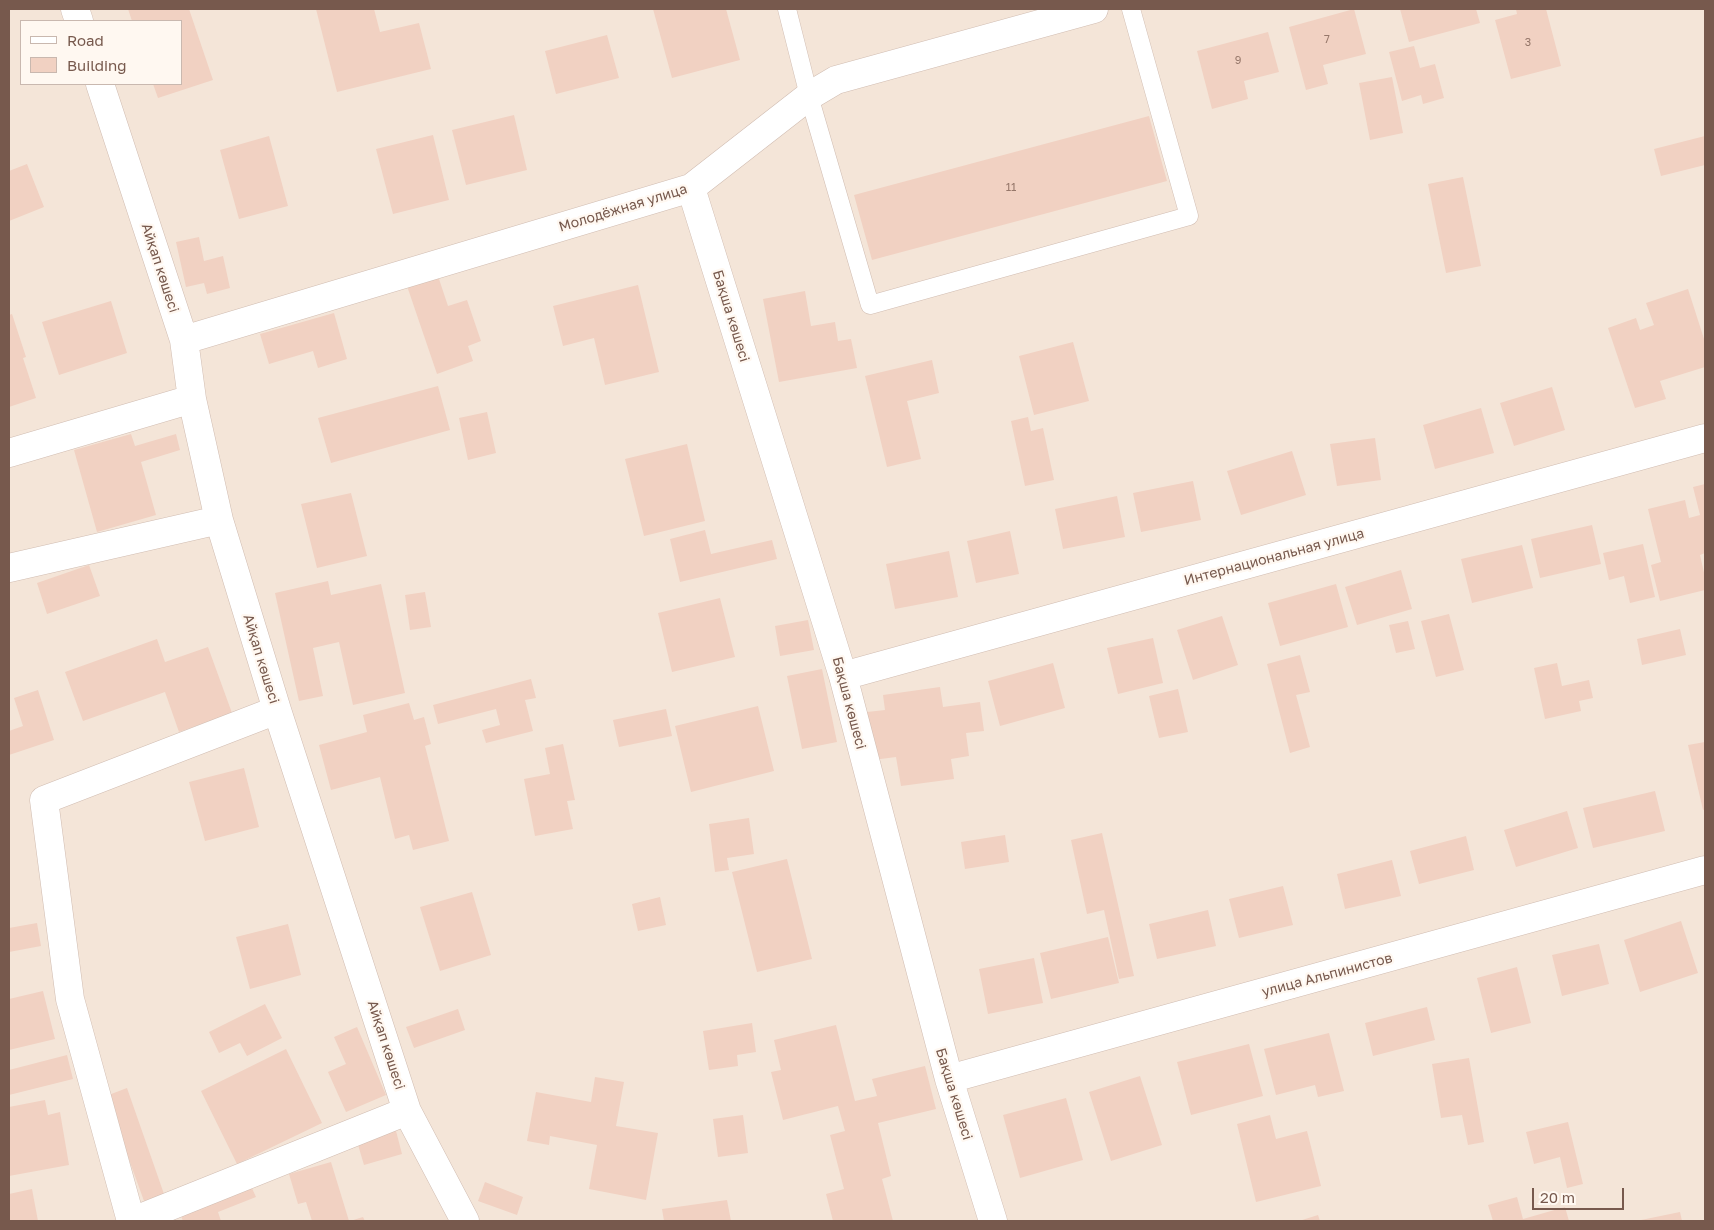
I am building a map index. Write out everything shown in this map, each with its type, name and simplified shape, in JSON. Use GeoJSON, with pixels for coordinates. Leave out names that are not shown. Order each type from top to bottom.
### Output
{"type":"FeatureCollection","features":[{"type":"Feature","properties":{"kind":"street","name":"Молодёжная улица"},"geometry":{"type":"LineString","coordinates":[[184,340],[691,188],[809,96],[836,80],[1094,9]]}},
{"type":"Feature","properties":{"kind":"street","name":"Айқап көшесі"},"geometry":{"type":"LineString","coordinates":[[100,85],[184,340],[192,399],[219,520],[277,710],[407,1111],[465,1221]]}},
{"type":"Feature","properties":{"kind":"street","name":"Бақша көшесі"},"geometry":{"type":"LineString","coordinates":[[691,188],[843,676],[949,1079],[994,1221]]}},
{"type":"Feature","properties":{"kind":"street"},"geometry":{"type":"LineString","coordinates":[[9,453],[192,399]]}},
{"type":"Feature","properties":{"kind":"street","name":"Интернациональная улица"},"geometry":{"type":"LineString","coordinates":[[843,676],[1705,438]]}},
{"type":"Feature","properties":{"kind":"street"},"geometry":{"type":"LineString","coordinates":[[9,568],[219,520]]}},
{"type":"Feature","properties":{"kind":"street"},"geometry":{"type":"LineString","coordinates":[[277,710],[44,800],[70,999],[132,1221],[407,1111]]}},
{"type":"Feature","properties":{"kind":"street","name":"улица Альпинистов"},"geometry":{"type":"LineString","coordinates":[[949,1079],[1705,870]]}},
{"type":"Feature","properties":{"kind":"lane"},"geometry":{"type":"LineString","coordinates":[[788,9],[809,96],[870,305],[1189,216],[1131,9]]}},
{"type":"Feature","properties":{"kind":"shaded area"},"geometry":{"type":"Polygon","coordinates":[[[9,9],[1705,9],[1705,1221],[9,1221],[9,9]]]}},
{"type":"Feature","properties":{"kind":"building"},"geometry":{"type":"Polygon","coordinates":[[[128,9],[189,9],[213,80],[158,98],[153,85],[182,85],[182,20],[132,20],[128,9]]]}},
{"type":"Feature","properties":{"kind":"building"},"geometry":{"type":"Polygon","coordinates":[[[316,9],[374,9],[380,32],[419,23],[431,69],[337,92],[316,9]]]}},
{"type":"Feature","properties":{"kind":"building"},"geometry":{"type":"Polygon","coordinates":[[[653,9],[726,9],[740,60],[672,78],[653,9]]]}},
{"type":"Feature","properties":{"kind":"building"},"geometry":{"type":"Polygon","coordinates":[[[1354,9],[1366,54],[1323,65],[1328,84],[1306,90],[1289,27],[1354,9]]]}},
{"type":"Feature","properties":{"kind":"building"},"geometry":{"type":"Polygon","coordinates":[[[1400,9],[1476,9],[1480,23],[1409,42],[1400,9]]]}},
{"type":"Feature","properties":{"kind":"building"},"geometry":{"type":"Polygon","coordinates":[[[1516,9],[1546,9],[1561,66],[1511,79],[1495,20],[1517,14],[1516,9]]]}},
{"type":"Feature","properties":{"kind":"building"},"geometry":{"type":"Polygon","coordinates":[[[1268,32],[1279,72],[1244,81],[1248,99],[1212,109],[1197,51],[1268,32]]]}},
{"type":"Feature","properties":{"kind":"building"},"geometry":{"type":"Polygon","coordinates":[[[607,35],[619,78],[556,94],[545,51],[607,35]]]}},
{"type":"Feature","properties":{"kind":"building"},"geometry":{"type":"Polygon","coordinates":[[[1414,46],[1420,68],[1435,64],[1444,98],[1423,104],[1421,95],[1402,101],[1389,52],[1414,46]]]}},
{"type":"Feature","properties":{"kind":"building"},"geometry":{"type":"Polygon","coordinates":[[[1392,77],[1403,133],[1370,140],[1359,83],[1392,77]]]}},
{"type":"Feature","properties":{"kind":"building"},"geometry":{"type":"Polygon","coordinates":[[[514,115],[527,170],[466,185],[452,130],[514,115]]]}},
{"type":"Feature","properties":{"kind":"building"},"geometry":{"type":"Polygon","coordinates":[[[1149,116],[1167,181],[872,260],[854,195],[1149,116]]]}},
{"type":"Feature","properties":{"kind":"building"},"geometry":{"type":"Polygon","coordinates":[[[433,135],[449,200],[393,214],[376,149],[433,135]]]}},
{"type":"Feature","properties":{"kind":"building"},"geometry":{"type":"Polygon","coordinates":[[[269,136],[288,206],[239,219],[220,150],[269,136]]]}},
{"type":"Feature","properties":{"kind":"building"},"geometry":{"type":"Polygon","coordinates":[[[1705,136],[1705,165],[1661,176],[1654,149],[1705,136]]]}},
{"type":"Feature","properties":{"kind":"building"},"geometry":{"type":"Polygon","coordinates":[[[27,164],[44,207],[9,221],[9,171],[27,164]]]}},
{"type":"Feature","properties":{"kind":"building"},"geometry":{"type":"Polygon","coordinates":[[[1463,177],[1481,266],[1446,273],[1428,184],[1463,177]]]}},
{"type":"Feature","properties":{"kind":"building"},"geometry":{"type":"Polygon","coordinates":[[[199,237],[204,261],[223,256],[230,288],[207,294],[204,283],[186,287],[176,242],[199,237]]]}},
{"type":"Feature","properties":{"kind":"building"},"geometry":{"type":"Polygon","coordinates":[[[438,276],[448,306],[467,300],[481,341],[468,346],[473,361],[437,374],[407,286],[438,276]]]}},
{"type":"Feature","properties":{"kind":"building"},"geometry":{"type":"Polygon","coordinates":[[[638,285],[659,372],[605,385],[594,338],[563,346],[553,306],[638,285]]]}},
{"type":"Feature","properties":{"kind":"building"},"geometry":{"type":"Polygon","coordinates":[[[1688,289],[1705,342],[1705,367],[1660,381],[1666,399],[1635,408],[1608,328],[1636,318],[1640,330],[1654,325],[1646,303],[1688,289]]]}},
{"type":"Feature","properties":{"kind":"building"},"geometry":{"type":"Polygon","coordinates":[[[805,291],[811,326],[835,322],[838,341],[851,339],[857,368],[779,382],[763,299],[805,291]]]}},
{"type":"Feature","properties":{"kind":"building"},"geometry":{"type":"Polygon","coordinates":[[[111,301],[127,353],[59,375],[42,322],[111,301]]]}},
{"type":"Feature","properties":{"kind":"building"},"geometry":{"type":"Polygon","coordinates":[[[334,313],[347,359],[318,368],[313,351],[269,364],[260,334],[334,313]]]}},
{"type":"Feature","properties":{"kind":"building"},"geometry":{"type":"Polygon","coordinates":[[[12,314],[26,357],[23,358],[36,398],[9,407],[9,315],[12,314]]]}},
{"type":"Feature","properties":{"kind":"building"},"geometry":{"type":"Polygon","coordinates":[[[1073,342],[1089,401],[1034,415],[1019,356],[1073,342]]]}},
{"type":"Feature","properties":{"kind":"building"},"geometry":{"type":"Polygon","coordinates":[[[932,360],[939,393],[907,401],[921,459],[887,467],[865,376],[932,360]]]}},
{"type":"Feature","properties":{"kind":"building"},"geometry":{"type":"Polygon","coordinates":[[[438,386],[450,430],[331,463],[318,418],[438,386]]]}},
{"type":"Feature","properties":{"kind":"building"},"geometry":{"type":"Polygon","coordinates":[[[1552,387],[1565,430],[1514,446],[1500,403],[1552,387]]]}},
{"type":"Feature","properties":{"kind":"building"},"geometry":{"type":"Polygon","coordinates":[[[1481,408],[1494,453],[1435,469],[1423,425],[1481,408]]]}},
{"type":"Feature","properties":{"kind":"building"},"geometry":{"type":"Polygon","coordinates":[[[487,412],[496,453],[468,460],[459,418],[487,412]]]}},
{"type":"Feature","properties":{"kind":"building"},"geometry":{"type":"Polygon","coordinates":[[[1028,417],[1031,431],[1043,428],[1054,480],[1025,486],[1011,421],[1028,417]]]}},
{"type":"Feature","properties":{"kind":"building"},"geometry":{"type":"Polygon","coordinates":[[[131,434],[135,446],[176,434],[180,450],[141,462],[156,515],[97,532],[74,450],[131,434]]]}},
{"type":"Feature","properties":{"kind":"building"},"geometry":{"type":"Polygon","coordinates":[[[1375,438],[1381,480],[1337,486],[1330,444],[1375,438]]]}},
{"type":"Feature","properties":{"kind":"building"},"geometry":{"type":"Polygon","coordinates":[[[687,444],[705,521],[644,536],[625,459],[687,444]]]}},
{"type":"Feature","properties":{"kind":"building"},"geometry":{"type":"Polygon","coordinates":[[[1292,451],[1306,495],[1241,515],[1227,471],[1292,451]]]}},
{"type":"Feature","properties":{"kind":"building"},"geometry":{"type":"Polygon","coordinates":[[[1193,481],[1201,520],[1141,532],[1133,493],[1193,481]]]}},
{"type":"Feature","properties":{"kind":"building"},"geometry":{"type":"Polygon","coordinates":[[[1705,484],[1705,553],[1700,555],[1705,577],[1705,590],[1660,601],[1651,565],[1661,562],[1648,509],[1685,500],[1689,518],[1700,515],[1693,487],[1705,484]]]}},
{"type":"Feature","properties":{"kind":"building"},"geometry":{"type":"Polygon","coordinates":[[[351,493],[367,556],[317,568],[301,504],[351,493]]]}},
{"type":"Feature","properties":{"kind":"building"},"geometry":{"type":"Polygon","coordinates":[[[1117,496],[1125,537],[1063,549],[1055,509],[1117,496]]]}},
{"type":"Feature","properties":{"kind":"building"},"geometry":{"type":"Polygon","coordinates":[[[1592,525],[1601,564],[1540,578],[1531,539],[1592,525]]]}},
{"type":"Feature","properties":{"kind":"building"},"geometry":{"type":"Polygon","coordinates":[[[705,530],[711,554],[772,540],[777,559],[680,582],[670,539],[705,530]]]}},
{"type":"Feature","properties":{"kind":"building"},"geometry":{"type":"Polygon","coordinates":[[[1010,531],[1019,574],[976,583],[967,541],[1010,531]]]}},
{"type":"Feature","properties":{"kind":"building"},"geometry":{"type":"Polygon","coordinates":[[[1643,544],[1655,597],[1630,603],[1624,576],[1609,580],[1603,553],[1643,544]]]}},
{"type":"Feature","properties":{"kind":"building"},"geometry":{"type":"Polygon","coordinates":[[[1522,545],[1533,588],[1472,603],[1461,559],[1522,545]]]}},
{"type":"Feature","properties":{"kind":"building"},"geometry":{"type":"Polygon","coordinates":[[[949,551],[958,597],[895,609],[886,564],[949,551]]]}},
{"type":"Feature","properties":{"kind":"building"},"geometry":{"type":"Polygon","coordinates":[[[89,565],[100,596],[47,614],[37,583],[89,565]]]}},
{"type":"Feature","properties":{"kind":"building"},"geometry":{"type":"Polygon","coordinates":[[[1401,570],[1412,609],[1357,625],[1345,587],[1401,570]]]}},
{"type":"Feature","properties":{"kind":"building"},"geometry":{"type":"Polygon","coordinates":[[[328,581],[331,595],[381,584],[405,693],[353,705],[339,642],[313,648],[323,696],[299,701],[275,593],[328,581]]]}},
{"type":"Feature","properties":{"kind":"building"},"geometry":{"type":"Polygon","coordinates":[[[1336,584],[1348,627],[1280,646],[1268,603],[1336,584]]]}},
{"type":"Feature","properties":{"kind":"building"},"geometry":{"type":"Polygon","coordinates":[[[425,592],[431,627],[410,630],[405,595],[425,592]]]}},
{"type":"Feature","properties":{"kind":"building"},"geometry":{"type":"Polygon","coordinates":[[[720,598],[735,657],[672,672],[658,613],[720,598]]]}},
{"type":"Feature","properties":{"kind":"building"},"geometry":{"type":"Polygon","coordinates":[[[1449,614],[1464,670],[1436,677],[1421,621],[1449,614]]]}},
{"type":"Feature","properties":{"kind":"building"},"geometry":{"type":"Polygon","coordinates":[[[1222,616],[1238,665],[1193,680],[1177,630],[1222,616]]]}},
{"type":"Feature","properties":{"kind":"building"},"geometry":{"type":"Polygon","coordinates":[[[808,620],[814,650],[780,656],[775,626],[808,620]]]}},
{"type":"Feature","properties":{"kind":"building"},"geometry":{"type":"Polygon","coordinates":[[[1408,621],[1415,649],[1396,653],[1389,625],[1408,621]]]}},
{"type":"Feature","properties":{"kind":"building"},"geometry":{"type":"Polygon","coordinates":[[[1680,629],[1686,655],[1642,665],[1637,639],[1680,629]]]}},
{"type":"Feature","properties":{"kind":"building"},"geometry":{"type":"Polygon","coordinates":[[[1153,638],[1163,683],[1118,694],[1107,648],[1153,638]]]}},
{"type":"Feature","properties":{"kind":"building"},"geometry":{"type":"Polygon","coordinates":[[[157,639],[165,662],[208,647],[232,713],[179,732],[165,692],[83,721],[65,672],[157,639]]]}},
{"type":"Feature","properties":{"kind":"building"},"geometry":{"type":"Polygon","coordinates":[[[1300,655],[1310,692],[1296,695],[1310,747],[1290,753],[1267,664],[1300,655]]]}},
{"type":"Feature","properties":{"kind":"building"},"geometry":{"type":"Polygon","coordinates":[[[1053,663],[1065,708],[1000,726],[988,681],[1053,663]]]}},
{"type":"Feature","properties":{"kind":"building"},"geometry":{"type":"Polygon","coordinates":[[[1557,663],[1562,686],[1589,680],[1593,698],[1579,701],[1581,711],[1545,719],[1534,668],[1557,663]]]}},
{"type":"Feature","properties":{"kind":"building"},"geometry":{"type":"Polygon","coordinates":[[[822,669],[837,742],[802,749],[787,676],[822,669]]]}},
{"type":"Feature","properties":{"kind":"building"},"geometry":{"type":"Polygon","coordinates":[[[531,679],[536,698],[525,700],[533,731],[486,743],[482,730],[500,725],[496,709],[438,724],[433,705],[531,679]]]}},
{"type":"Feature","properties":{"kind":"building"},"geometry":{"type":"Polygon","coordinates":[[[940,687],[943,707],[980,702],[984,731],[966,733],[969,756],[951,759],[954,779],[901,786],[896,757],[873,760],[867,712],[885,710],[883,695],[940,687]]]}},
{"type":"Feature","properties":{"kind":"building"},"geometry":{"type":"Polygon","coordinates":[[[1178,689],[1188,732],[1159,738],[1149,696],[1178,689]]]}},
{"type":"Feature","properties":{"kind":"building"},"geometry":{"type":"Polygon","coordinates":[[[38,690],[54,740],[9,755],[9,731],[23,726],[14,698],[38,690]]]}},
{"type":"Feature","properties":{"kind":"building"},"geometry":{"type":"Polygon","coordinates":[[[409,703],[414,720],[424,717],[431,744],[425,746],[449,841],[413,850],[409,835],[395,839],[380,777],[331,790],[319,745],[367,732],[363,715],[409,703]]]}},
{"type":"Feature","properties":{"kind":"building"},"geometry":{"type":"Polygon","coordinates":[[[758,706],[774,771],[691,792],[675,726],[758,706]]]}},
{"type":"Feature","properties":{"kind":"building"},"geometry":{"type":"Polygon","coordinates":[[[666,709],[672,736],[619,747],[613,720],[666,709]]]}},
{"type":"Feature","properties":{"kind":"building"},"geometry":{"type":"Polygon","coordinates":[[[1705,742],[1705,809],[1703,810],[1688,745],[1705,742]]]}},
{"type":"Feature","properties":{"kind":"building"},"geometry":{"type":"Polygon","coordinates":[[[563,744],[575,800],[567,801],[573,829],[535,836],[524,779],[550,774],[545,748],[563,744]]]}},
{"type":"Feature","properties":{"kind":"building"},"geometry":{"type":"Polygon","coordinates":[[[244,768],[259,827],[205,841],[189,782],[244,768]]]}},
{"type":"Feature","properties":{"kind":"building"},"geometry":{"type":"Polygon","coordinates":[[[1655,791],[1665,831],[1593,848],[1583,808],[1655,791]]]}},
{"type":"Feature","properties":{"kind":"building"},"geometry":{"type":"Polygon","coordinates":[[[1567,811],[1578,848],[1516,867],[1504,830],[1567,811]]]}},
{"type":"Feature","properties":{"kind":"building"},"geometry":{"type":"Polygon","coordinates":[[[749,818],[754,854],[727,858],[729,870],[715,872],[709,824],[749,818]]]}},
{"type":"Feature","properties":{"kind":"building"},"geometry":{"type":"Polygon","coordinates":[[[1102,833],[1134,976],[1119,979],[1104,910],[1087,914],[1071,840],[1102,833]]]}},
{"type":"Feature","properties":{"kind":"building"},"geometry":{"type":"Polygon","coordinates":[[[1005,835],[1009,862],[965,869],[961,842],[1005,835]]]}},
{"type":"Feature","properties":{"kind":"building"},"geometry":{"type":"Polygon","coordinates":[[[1466,836],[1474,870],[1419,884],[1410,851],[1466,836]]]}},
{"type":"Feature","properties":{"kind":"building"},"geometry":{"type":"Polygon","coordinates":[[[787,859],[812,959],[757,972],[732,872],[787,859]]]}},
{"type":"Feature","properties":{"kind":"building"},"geometry":{"type":"Polygon","coordinates":[[[1392,860],[1401,896],[1345,909],[1337,874],[1392,860]]]}},
{"type":"Feature","properties":{"kind":"building"},"geometry":{"type":"Polygon","coordinates":[[[1283,886],[1293,925],[1239,938],[1229,899],[1283,886]]]}},
{"type":"Feature","properties":{"kind":"building"},"geometry":{"type":"Polygon","coordinates":[[[472,892],[491,955],[440,971],[420,907],[472,892]]]}},
{"type":"Feature","properties":{"kind":"building"},"geometry":{"type":"Polygon","coordinates":[[[660,897],[666,925],[638,931],[632,904],[660,897]]]}},
{"type":"Feature","properties":{"kind":"building"},"geometry":{"type":"Polygon","coordinates":[[[1208,910],[1216,946],[1157,959],[1149,924],[1208,910]]]}},
{"type":"Feature","properties":{"kind":"building"},"geometry":{"type":"Polygon","coordinates":[[[1681,921],[1698,973],[1640,992],[1624,940],[1681,921]]]}},
{"type":"Feature","properties":{"kind":"building"},"geometry":{"type":"Polygon","coordinates":[[[37,923],[41,946],[9,952],[9,928],[37,923]]]}},
{"type":"Feature","properties":{"kind":"building"},"geometry":{"type":"Polygon","coordinates":[[[288,924],[301,975],[250,989],[236,937],[288,924]]]}},
{"type":"Feature","properties":{"kind":"building"},"geometry":{"type":"Polygon","coordinates":[[[1108,937],[1119,983],[1051,999],[1040,953],[1108,937]]]}},
{"type":"Feature","properties":{"kind":"building"},"geometry":{"type":"Polygon","coordinates":[[[1599,944],[1609,984],[1562,996],[1552,955],[1599,944]]]}},
{"type":"Feature","properties":{"kind":"building"},"geometry":{"type":"Polygon","coordinates":[[[1034,958],[1043,1003],[988,1014],[979,969],[1034,958]]]}},
{"type":"Feature","properties":{"kind":"building"},"geometry":{"type":"Polygon","coordinates":[[[1517,967],[1531,1023],[1491,1033],[1477,978],[1517,967]]]}},
{"type":"Feature","properties":{"kind":"building"},"geometry":{"type":"Polygon","coordinates":[[[43,991],[55,1039],[9,1050],[9,999],[43,991]]]}},
{"type":"Feature","properties":{"kind":"building"},"geometry":{"type":"Polygon","coordinates":[[[265,1004],[282,1038],[247,1056],[240,1043],[219,1053],[209,1032],[265,1004]]]}},
{"type":"Feature","properties":{"kind":"building"},"geometry":{"type":"Polygon","coordinates":[[[1427,1007],[1435,1040],[1373,1056],[1365,1023],[1427,1007]]]}},
{"type":"Feature","properties":{"kind":"building"},"geometry":{"type":"Polygon","coordinates":[[[458,1009],[465,1030],[414,1048],[406,1027],[458,1009]]]}},
{"type":"Feature","properties":{"kind":"building"},"geometry":{"type":"Polygon","coordinates":[[[752,1023],[756,1052],[737,1055],[738,1066],[709,1070],[703,1031],[752,1023]]]}},
{"type":"Feature","properties":{"kind":"building"},"geometry":{"type":"Polygon","coordinates":[[[836,1025],[855,1101],[877,1096],[872,1079],[925,1066],[936,1109],[878,1123],[891,1176],[882,1179],[893,1221],[833,1221],[826,1194],[844,1189],[830,1135],[845,1131],[838,1106],[783,1120],[771,1072],[781,1070],[774,1040],[836,1025]]]}},
{"type":"Feature","properties":{"kind":"building"},"geometry":{"type":"Polygon","coordinates":[[[357,1027],[386,1095],[346,1112],[328,1072],[346,1064],[334,1037],[357,1027]]]}},
{"type":"Feature","properties":{"kind":"building"},"geometry":{"type":"Polygon","coordinates":[[[1329,1033],[1344,1091],[1318,1097],[1315,1085],[1276,1095],[1264,1049],[1329,1033]]]}},
{"type":"Feature","properties":{"kind":"building"},"geometry":{"type":"Polygon","coordinates":[[[1249,1044],[1263,1096],[1191,1115],[1177,1062],[1249,1044]]]}},
{"type":"Feature","properties":{"kind":"building"},"geometry":{"type":"Polygon","coordinates":[[[286,1049],[322,1123],[237,1164],[201,1091],[286,1049]]]}},
{"type":"Feature","properties":{"kind":"building"},"geometry":{"type":"Polygon","coordinates":[[[67,1055],[73,1079],[9,1095],[9,1070],[67,1055]]]}},
{"type":"Feature","properties":{"kind":"building"},"geometry":{"type":"Polygon","coordinates":[[[1469,1058],[1484,1142],[1468,1145],[1462,1115],[1441,1118],[1432,1064],[1469,1058]]]}},
{"type":"Feature","properties":{"kind":"building"},"geometry":{"type":"Polygon","coordinates":[[[1140,1076],[1162,1145],[1111,1161],[1089,1092],[1140,1076]]]}},
{"type":"Feature","properties":{"kind":"building"},"geometry":{"type":"Polygon","coordinates":[[[595,1077],[624,1082],[616,1126],[658,1133],[646,1200],[589,1189],[597,1145],[550,1136],[549,1145],[527,1141],[536,1092],[591,1102],[595,1077]]]}},
{"type":"Feature","properties":{"kind":"building"},"geometry":{"type":"Polygon","coordinates":[[[127,1088],[164,1194],[144,1201],[106,1096],[127,1088]]]}},
{"type":"Feature","properties":{"kind":"building"},"geometry":{"type":"Polygon","coordinates":[[[1066,1098],[1083,1160],[1020,1178],[1003,1115],[1066,1098]]]}},
{"type":"Feature","properties":{"kind":"building"},"geometry":{"type":"Polygon","coordinates":[[[45,1100],[48,1115],[60,1112],[69,1165],[9,1176],[9,1107],[45,1100]]]}},
{"type":"Feature","properties":{"kind":"building"},"geometry":{"type":"Polygon","coordinates":[[[743,1115],[748,1153],[718,1157],[713,1119],[743,1115]]]}},
{"type":"Feature","properties":{"kind":"building"},"geometry":{"type":"Polygon","coordinates":[[[1270,1115],[1276,1139],[1307,1131],[1321,1186],[1256,1202],[1237,1124],[1270,1115]]]}},
{"type":"Feature","properties":{"kind":"building"},"geometry":{"type":"Polygon","coordinates":[[[1568,1122],[1583,1184],[1567,1188],[1560,1157],[1534,1164],[1526,1132],[1568,1122]]]}},
{"type":"Feature","properties":{"kind":"building"},"geometry":{"type":"Polygon","coordinates":[[[395,1127],[402,1154],[364,1165],[356,1138],[395,1127]]]}},
{"type":"Feature","properties":{"kind":"building"},"geometry":{"type":"Polygon","coordinates":[[[331,1162],[349,1221],[312,1221],[306,1202],[298,1204],[289,1174],[331,1162]]]}},
{"type":"Feature","properties":{"kind":"building"},"geometry":{"type":"Polygon","coordinates":[[[485,1182],[523,1197],[517,1215],[478,1201],[485,1182]]]}},
{"type":"Feature","properties":{"kind":"building"},"geometry":{"type":"Polygon","coordinates":[[[250,1184],[256,1197],[218,1212],[221,1221],[183,1221],[179,1211],[250,1184]]]}},
{"type":"Feature","properties":{"kind":"building"},"geometry":{"type":"Polygon","coordinates":[[[32,1189],[38,1221],[9,1221],[9,1194],[32,1189]]]}},
{"type":"Feature","properties":{"kind":"building"},"geometry":{"type":"Polygon","coordinates":[[[1517,1197],[1523,1219],[1565,1207],[1569,1221],[1493,1221],[1488,1205],[1517,1197]]]}},
{"type":"Feature","properties":{"kind":"building"},"geometry":{"type":"Polygon","coordinates":[[[727,1200],[731,1221],[664,1221],[662,1209],[727,1200]]]}},
{"type":"Feature","properties":{"kind":"building"},"geometry":{"type":"Polygon","coordinates":[[[1680,1212],[1682,1221],[1641,1221],[1641,1220],[1680,1212]]]}},
{"type":"Feature","properties":{"kind":"building"},"geometry":{"type":"Polygon","coordinates":[[[1318,1215],[1320,1221],[1299,1221],[1318,1215]]]}},
{"type":"Feature","properties":{"kind":"building"},"geometry":{"type":"Polygon","coordinates":[[[363,1217],[365,1221],[350,1221],[363,1217]]]}}]}
